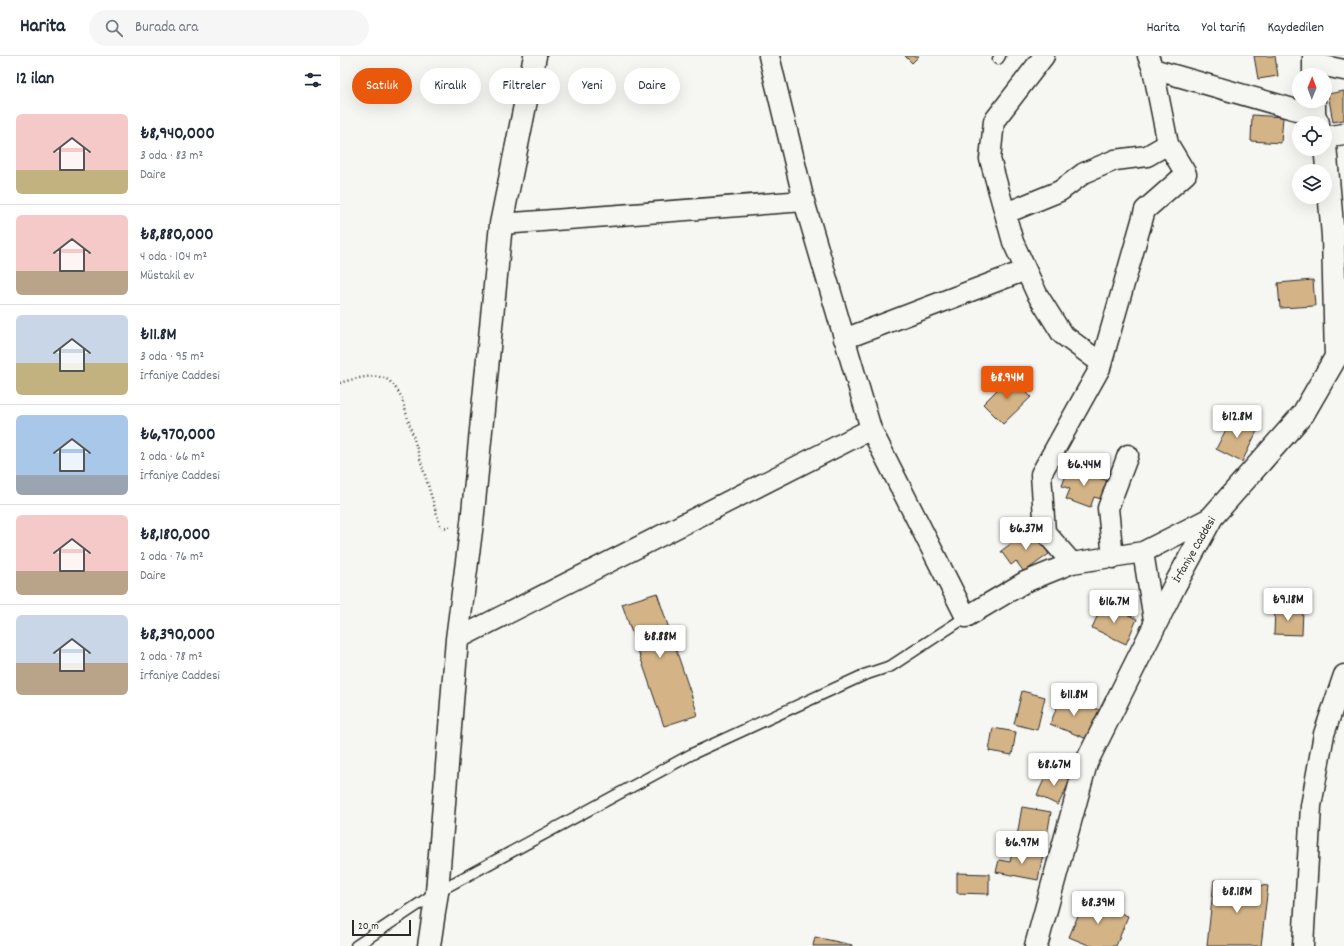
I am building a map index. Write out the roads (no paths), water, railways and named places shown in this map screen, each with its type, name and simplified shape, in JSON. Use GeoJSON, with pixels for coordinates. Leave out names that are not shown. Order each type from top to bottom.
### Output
{"type":"FeatureCollection","features":[{"type":"Feature","properties":{"kind":"street"},"geometry":{"type":"LineString","coordinates":[[429,946],[437,892],[457,639],[472,524],[501,224],[535,56]]}},
{"type":"Feature","properties":{"kind":"street"},"geometry":{"type":"LineString","coordinates":[[769,56],[804,201],[871,429],[966,617],[1025,582],[1072,563],[1113,558],[1143,552],[1212,517]]}},
{"type":"Feature","properties":{"kind":"street"},"geometry":{"type":"LineString","coordinates":[[1044,56],[994,121],[990,159],[1014,242],[1037,294],[1062,334],[1101,363]]}},
{"type":"Feature","properties":{"kind":"street"},"geometry":{"type":"LineString","coordinates":[[1072,563],[1045,532],[1041,474],[1101,363],[1145,210],[1186,174],[1168,144],[1150,62],[1315,113]]}},
{"type":"Feature","properties":{"kind":"street"},"geometry":{"type":"LineString","coordinates":[[1314,65],[1344,70]]}},
{"type":"Feature","properties":{"kind":"street"},"geometry":{"type":"LineString","coordinates":[[1332,136],[1344,134]]}},
{"type":"Feature","properties":{"kind":"street"},"geometry":{"type":"LineString","coordinates":[[1006,213],[1060,191],[1084,173],[1102,165],[1115,160],[1147,156],[1168,144]]}},
{"type":"Feature","properties":{"kind":"street","name":"İrfaniye Caddesi"},"geometry":{"type":"LineString","coordinates":[[1036,946],[1086,763],[1155,626],[1212,517],[1303,414],[1340,364],[1333,236],[1326,156]]}},
{"type":"Feature","properties":{"kind":"street"},"geometry":{"type":"LineString","coordinates":[[501,224],[804,201]]}},
{"type":"Feature","properties":{"kind":"street"},"geometry":{"type":"LineString","coordinates":[[844,339],[1026,270]]}},
{"type":"Feature","properties":{"kind":"street"},"geometry":{"type":"LineString","coordinates":[[457,639],[871,429]]}},
{"type":"Feature","properties":{"kind":"street"},"geometry":{"type":"LineString","coordinates":[[1113,558],[1108,508],[1128,455]]}},
{"type":"Feature","properties":{"kind":"street"},"geometry":{"type":"LineString","coordinates":[[1143,552],[1155,626]]}},
{"type":"Feature","properties":{"kind":"street"},"geometry":{"type":"LineString","coordinates":[[1302,946],[1311,806],[1324,734],[1344,674]]}},
{"type":"Feature","properties":{"kind":"lane"},"geometry":{"type":"LineString","coordinates":[[356,946],[437,892],[694,752],[864,675],[891,666],[966,617]]}}]}
